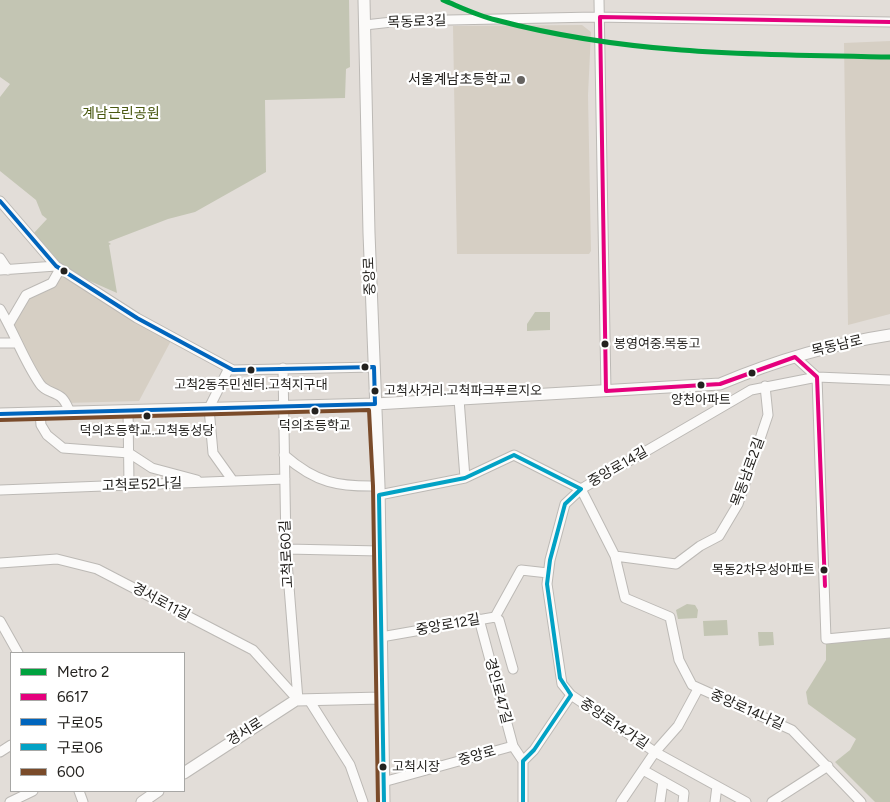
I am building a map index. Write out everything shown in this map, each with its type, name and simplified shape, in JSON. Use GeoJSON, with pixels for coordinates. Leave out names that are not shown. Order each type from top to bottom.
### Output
{"type":"FeatureCollection","features":[{"type":"Feature","properties":{"kind":"main road","name":"중앙로"},"geometry":{"type":"LineString","coordinates":[[364,0],[379,491],[384,802]]}},
{"type":"Feature","properties":{"kind":"main road","name":"목동남로"},"geometry":{"type":"LineString","coordinates":[[0,414],[375,404],[459,399],[606,386],[720,384],[835,345],[890,335]]}},
{"type":"Feature","properties":{"kind":"main road"},"geometry":{"type":"LineString","coordinates":[[301,700],[382,698]]}},
{"type":"Feature","properties":{"kind":"main road","name":"경서로"},"geometry":{"type":"LineString","coordinates":[[185,772],[301,700]]}},
{"type":"Feature","properties":{"kind":"main road"},"geometry":{"type":"LineString","coordinates":[[142,802],[157,792]]}},
{"type":"Feature","properties":{"kind":"street"},"geometry":{"type":"LineString","coordinates":[[599,0],[606,386]]}},
{"type":"Feature","properties":{"kind":"street","name":"목동로3길"},"geometry":{"type":"LineString","coordinates":[[364,25],[401,21],[600,17],[890,22]]}},
{"type":"Feature","properties":{"kind":"street"},"geometry":{"type":"LineString","coordinates":[[600,31],[606,56]]}},
{"type":"Feature","properties":{"kind":"street"},"geometry":{"type":"LineString","coordinates":[[1,203],[58,268],[137,318],[233,370],[374,367]]}},
{"type":"Feature","properties":{"kind":"street"},"geometry":{"type":"LineString","coordinates":[[0,258],[4,270],[58,268]]}},
{"type":"Feature","properties":{"kind":"street"},"geometry":{"type":"LineString","coordinates":[[9,324],[26,295],[52,284],[58,268]]}},
{"type":"Feature","properties":{"kind":"street"},"geometry":{"type":"LineString","coordinates":[[0,310],[9,324],[16,343],[41,386],[63,399],[70,412]]}},
{"type":"Feature","properties":{"kind":"street"},"geometry":{"type":"LineString","coordinates":[[0,343],[16,343]]}},
{"type":"Feature","properties":{"kind":"street"},"geometry":{"type":"LineString","coordinates":[[606,386],[610,357]]}},
{"type":"Feature","properties":{"kind":"street"},"geometry":{"type":"LineString","coordinates":[[795,357],[817,378],[826,639],[890,633]]}},
{"type":"Feature","properties":{"kind":"street"},"geometry":{"type":"LineString","coordinates":[[229,368],[210,408],[213,453],[233,481]]}},
{"type":"Feature","properties":{"kind":"street","name":"고척로60길"},"geometry":{"type":"LineString","coordinates":[[282,368],[286,549],[301,700]]}},
{"type":"Feature","properties":{"kind":"street"},"geometry":{"type":"LineString","coordinates":[[766,386],[817,378],[890,380]]}},
{"type":"Feature","properties":{"kind":"street","name":"중앙로14길"},"geometry":{"type":"LineString","coordinates":[[284,455],[312,476],[348,486],[379,491],[465,478],[514,455],[582,489],[751,390],[766,386]]}},
{"type":"Feature","properties":{"kind":"street","name":"목동남로2길"},"geometry":{"type":"LineString","coordinates":[[615,556],[676,564],[720,536],[738,504],[768,415],[766,386]]}},
{"type":"Feature","properties":{"kind":"street"},"geometry":{"type":"LineString","coordinates":[[459,399],[465,478]]}},
{"type":"Feature","properties":{"kind":"street"},"geometry":{"type":"LineString","coordinates":[[128,410],[129,485]]}},
{"type":"Feature","properties":{"kind":"street"},"geometry":{"type":"LineString","coordinates":[[40,413],[41,425],[54,443],[63,448],[128,453],[152,468],[206,482]]}},
{"type":"Feature","properties":{"kind":"street","name":"고척로52나길"},"geometry":{"type":"LineString","coordinates":[[0,490],[285,479]]}},
{"type":"Feature","properties":{"kind":"street"},"geometry":{"type":"LineString","coordinates":[[582,489],[615,556],[624,598],[670,617],[679,660],[692,685],[698,689]]}},
{"type":"Feature","properties":{"kind":"street","name":"중앙로14가길"},"geometry":{"type":"LineString","coordinates":[[582,489],[565,504],[548,573],[547,584],[562,684],[571,695],[656,752],[746,802]]}},
{"type":"Feature","properties":{"kind":"street"},"geometry":{"type":"LineString","coordinates":[[286,549],[380,551]]}},
{"type":"Feature","properties":{"kind":"street","name":"경서로11길"},"geometry":{"type":"LineString","coordinates":[[0,563],[58,559],[97,569],[253,650],[301,700]]}},
{"type":"Feature","properties":{"kind":"street","name":"중앙로12길"},"geometry":{"type":"LineString","coordinates":[[381,637],[495,617],[521,570],[548,573]]}},
{"type":"Feature","properties":{"kind":"street"},"geometry":{"type":"LineString","coordinates":[[495,617],[499,620],[513,669]]}},
{"type":"Feature","properties":{"kind":"street","name":"경인로47길"},"geometry":{"type":"LineString","coordinates":[[479,619],[513,746],[523,761]]}},
{"type":"Feature","properties":{"kind":"street"},"geometry":{"type":"LineString","coordinates":[[0,621],[17,652]]}},
{"type":"Feature","properties":{"kind":"street","name":"중앙로14나길"},"geometry":{"type":"LineString","coordinates":[[622,802],[656,752],[678,726],[698,689],[792,730],[861,802]]}},
{"type":"Feature","properties":{"kind":"street"},"geometry":{"type":"LineString","coordinates":[[523,802],[523,761],[534,750],[571,695]]}},
{"type":"Feature","properties":{"kind":"street"},"geometry":{"type":"LineString","coordinates":[[301,700],[350,765],[363,802]]}},
{"type":"Feature","properties":{"kind":"street","name":"중앙로"},"geometry":{"type":"LineString","coordinates":[[383,782],[513,746]]}},
{"type":"Feature","properties":{"kind":"street"},"geometry":{"type":"LineString","coordinates":[[772,802],[828,766]]}},
{"type":"Feature","properties":{"kind":"street"},"geometry":{"type":"LineString","coordinates":[[644,770],[684,794],[683,802]]}},
{"type":"Feature","properties":{"kind":"street"},"geometry":{"type":"LineString","coordinates":[[660,802],[663,781]]}},
{"type":"Feature","properties":{"kind":"street"},"geometry":{"type":"LineString","coordinates":[[715,802],[717,786]]}},
{"type":"Feature","properties":{"kind":"street"},"geometry":{"type":"LineString","coordinates":[[10,802],[28,792]]}},
{"type":"Feature","properties":{"kind":"shaded area"},"geometry":{"type":"Polygon","coordinates":[[[582,25],[591,32],[588,95],[591,251],[589,254],[457,254],[453,26],[582,25]]]}},
{"type":"Feature","properties":{"kind":"shaded area"},"geometry":{"type":"Polygon","coordinates":[[[890,41],[890,314],[848,325],[844,43],[890,41]]]}},
{"type":"Feature","properties":{"kind":"shaded area"},"geometry":{"type":"Polygon","coordinates":[[[60,269],[173,337],[139,401],[65,403],[41,386],[9,324],[26,295],[52,283],[60,269]]]}},
{"type":"Feature","properties":{"kind":"green space","name":"계남근린공원"},"geometry":{"type":"Polygon","coordinates":[[[0,0],[349,0],[350,67],[346,69],[345,98],[265,100],[266,172],[195,212],[168,219],[108,242],[111,244],[109,245],[117,293],[83,278],[58,262],[33,234],[47,219],[42,215],[36,200],[0,171],[0,97],[10,84],[0,77],[0,0]]]}},
{"type":"Feature","properties":{"kind":"green space"},"geometry":{"type":"Polygon","coordinates":[[[535,312],[550,312],[550,330],[527,331],[527,324],[535,312]]]}},
{"type":"Feature","properties":{"kind":"green space"},"geometry":{"type":"Polygon","coordinates":[[[687,604],[695,605],[698,610],[697,618],[678,619],[676,610],[687,604]]]}},
{"type":"Feature","properties":{"kind":"green space"},"geometry":{"type":"Polygon","coordinates":[[[727,620],[728,635],[704,636],[703,621],[727,620]]]}},
{"type":"Feature","properties":{"kind":"green space"},"geometry":{"type":"Polygon","coordinates":[[[758,632],[773,632],[774,645],[759,646],[758,632]]]}},
{"type":"Feature","properties":{"kind":"green space"},"geometry":{"type":"Polygon","coordinates":[[[890,633],[890,802],[875,802],[835,762],[850,750],[856,739],[808,704],[806,692],[826,660],[826,639],[890,633]]]}},
{"type":"Feature","properties":{"kind":"metro line","name":"2"},"geometry":{"type":"LineString","coordinates":[[443,0],[489,18],[545,32],[643,47],[741,54],[890,57]]}},
{"type":"Feature","properties":{"kind":"transit line","name":"6617"},"geometry":{"type":"LineString","coordinates":[[825,586],[817,377],[795,357],[720,384],[606,391],[600,17],[890,22]]}},
{"type":"Feature","properties":{"kind":"transit line","name":"구로05"},"geometry":{"type":"LineString","coordinates":[[0,201],[56,266],[137,318],[233,370],[374,367],[375,404],[0,414]]}},
{"type":"Feature","properties":{"kind":"transit line","name":"600"},"geometry":{"type":"LineString","coordinates":[[0,420],[369,410],[373,486],[378,802]]}},
{"type":"Feature","properties":{"kind":"transit line","name":"구로06"},"geometry":{"type":"LineString","coordinates":[[384,802],[379,495],[465,478],[514,455],[581,489],[565,504],[550,560],[547,584],[560,678],[571,695],[534,750],[523,761],[523,802]]}},
{"type":"Feature","properties":{"kind":"place","name":"서울계남초등학교"},"geometry":{"type":"Point","coordinates":[521,80]}},
{"type":"Feature","properties":{"kind":"place","name":"봉영여중.목동고"},"geometry":{"type":"Point","coordinates":[605,344]}},
{"type":"Feature","properties":{"kind":"place","name":"고척2동주민센터.고척지구대"},"geometry":{"type":"Point","coordinates":[251,370]}},
{"type":"Feature","properties":{"kind":"place","name":"양천아파트"},"geometry":{"type":"Point","coordinates":[701,385]}},
{"type":"Feature","properties":{"kind":"place","name":"고척사거리.고척파크푸르지오"},"geometry":{"type":"Point","coordinates":[375,391]}},
{"type":"Feature","properties":{"kind":"place","name":"덕의초등학교"},"geometry":{"type":"Point","coordinates":[315,411]}},
{"type":"Feature","properties":{"kind":"place","name":"덕의초등학교.고척동성당"},"geometry":{"type":"Point","coordinates":[147,416]}},
{"type":"Feature","properties":{"kind":"place","name":"목동2차우성아파트"},"geometry":{"type":"Point","coordinates":[824,570]}},
{"type":"Feature","properties":{"kind":"place","name":"고척시장"},"geometry":{"type":"Point","coordinates":[383,767]}}]}
